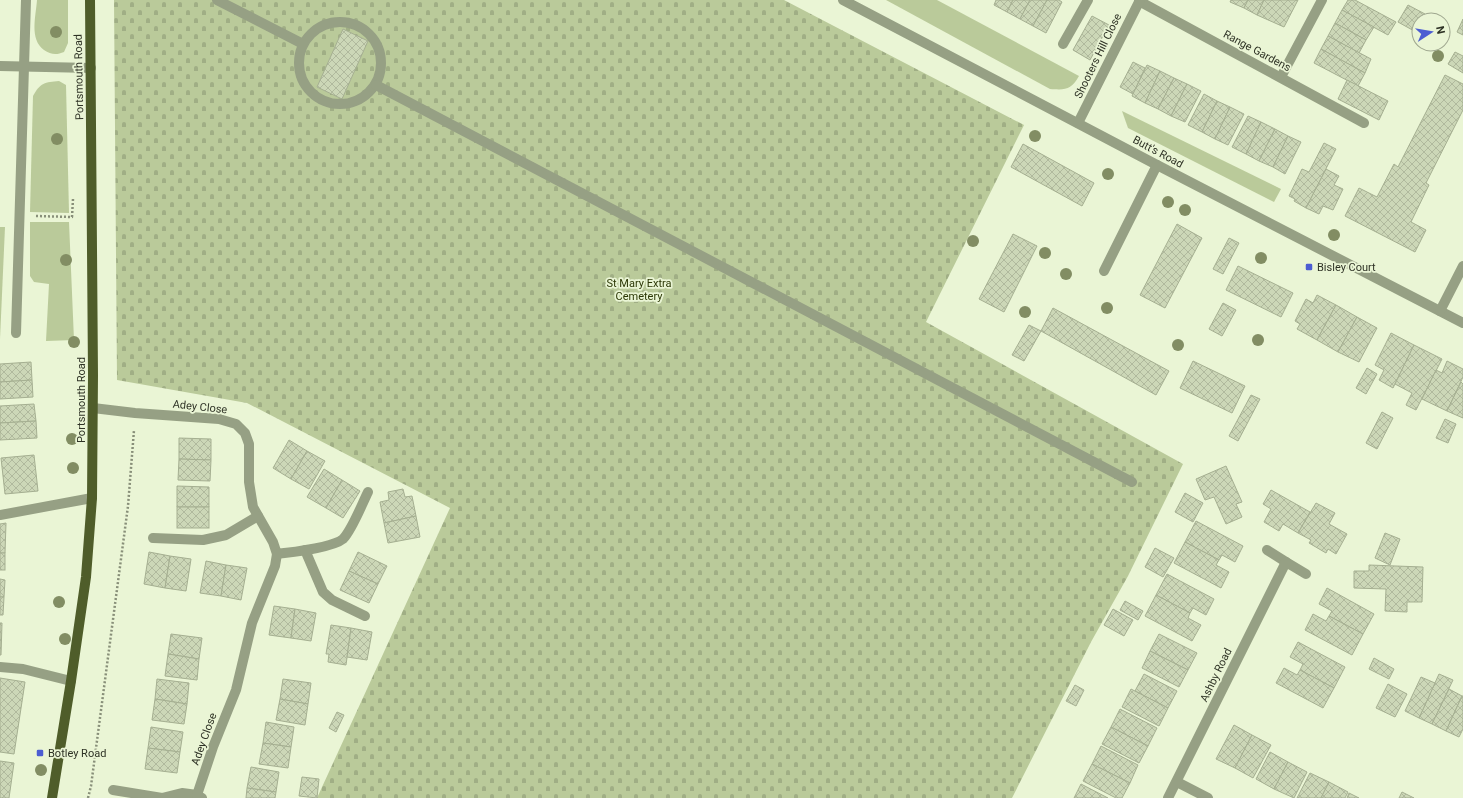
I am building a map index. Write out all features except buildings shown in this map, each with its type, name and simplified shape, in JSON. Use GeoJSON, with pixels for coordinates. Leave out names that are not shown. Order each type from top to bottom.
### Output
{"type":"FeatureCollection","features":[{"type":"Feature","properties":{"kind":"main road","name":"Portsmouth Road"},"geometry":{"type":"LineString","coordinates":[[52,798],[88,562],[92,498],[93,408],[90,0]]}},
{"type":"Feature","properties":{"kind":"street"},"geometry":{"type":"LineString","coordinates":[[16,333],[26,0]]}},
{"type":"Feature","properties":{"kind":"street"},"geometry":{"type":"LineString","coordinates":[[217,0],[303,44]]}},
{"type":"Feature","properties":{"kind":"street","name":"Butt's Road"},"geometry":{"type":"LineString","coordinates":[[843,0],[1463,324]]}},
{"type":"Feature","properties":{"kind":"street"},"geometry":{"type":"LineString","coordinates":[[1063,44],[1088,0]]}},
{"type":"Feature","properties":{"kind":"street"},"geometry":{"type":"LineString","coordinates":[[1280,77],[1322,0]]}},
{"type":"Feature","properties":{"kind":"street","name":"Shooters Hill Close"},"geometry":{"type":"LineString","coordinates":[[1078,123],[1139,1]]}},
{"type":"Feature","properties":{"kind":"street","name":"Range Gardens"},"geometry":{"type":"LineString","coordinates":[[1139,1],[1364,123]]}},
{"type":"Feature","properties":{"kind":"street"},"geometry":{"type":"LineString","coordinates":[[336,22],[348,22],[360,26],[370,34],[378,45],[381,57],[381,69],[376,85],[368,94],[355,102],[342,105],[327,103],[315,96],[305,85],[299,72],[299,58],[303,44],[312,33],[323,25],[336,22]]}},
{"type":"Feature","properties":{"kind":"street"},"geometry":{"type":"LineString","coordinates":[[0,66],[91,68]]}},
{"type":"Feature","properties":{"kind":"street"},"geometry":{"type":"LineString","coordinates":[[376,85],[1132,482]]}},
{"type":"Feature","properties":{"kind":"street"},"geometry":{"type":"LineString","coordinates":[[1104,271],[1157,165]]}},
{"type":"Feature","properties":{"kind":"street"},"geometry":{"type":"LineString","coordinates":[[1440,311],[1463,266]]}},
{"type":"Feature","properties":{"kind":"street","name":"Adey Close"},"geometry":{"type":"LineString","coordinates":[[93,408],[135,413],[219,419],[236,424],[245,433],[249,444],[249,482],[253,507],[273,542],[276,554],[275,566],[252,623],[236,690],[213,747],[200,796],[182,793],[162,798]]}},
{"type":"Feature","properties":{"kind":"street"},"geometry":{"type":"LineString","coordinates":[[276,554],[324,546],[342,539],[349,530],[368,492]]}},
{"type":"Feature","properties":{"kind":"street"},"geometry":{"type":"LineString","coordinates":[[0,515],[92,498]]}},
{"type":"Feature","properties":{"kind":"street"},"geometry":{"type":"LineString","coordinates":[[154,538],[203,540],[226,535],[258,516]]}},
{"type":"Feature","properties":{"kind":"street"},"geometry":{"type":"LineString","coordinates":[[305,550],[323,592],[332,600],[365,616]]}},
{"type":"Feature","properties":{"kind":"street"},"geometry":{"type":"LineString","coordinates":[[1267,550],[1306,574]]}},
{"type":"Feature","properties":{"kind":"street","name":"Ashby Road"},"geometry":{"type":"LineString","coordinates":[[1168,798],[1286,562]]}},
{"type":"Feature","properties":{"kind":"street"},"geometry":{"type":"LineString","coordinates":[[0,667],[23,669],[71,681]]}},
{"type":"Feature","properties":{"kind":"street"},"geometry":{"type":"LineString","coordinates":[[1177,782],[1208,798]]}},
{"type":"Feature","properties":{"kind":"street"},"geometry":{"type":"LineString","coordinates":[[113,790],[162,798]]}},
{"type":"Feature","properties":{"kind":"path"},"geometry":{"type":"LineString","coordinates":[[20,216],[72,217],[72,198],[92,198]]}},
{"type":"Feature","properties":{"kind":"path"},"geometry":{"type":"LineString","coordinates":[[88,798],[91,786],[128,506],[135,413]]}},
{"type":"Feature","properties":{"kind":"green space"},"geometry":{"type":"Polygon","coordinates":[[[37,0],[68,0],[68,43],[64,52],[56,54],[49,53],[39,45],[36,40],[34,27],[37,0]]]}},
{"type":"Feature","properties":{"kind":"green space","name":"St Mary Extra Cemetery"},"geometry":{"type":"Polygon","coordinates":[[[114,0],[784,0],[1024,125],[926,322],[1183,464],[1128,576],[1091,642],[1012,798],[317,798],[450,508],[247,403],[117,380],[114,0]]]}},
{"type":"Feature","properties":{"kind":"green space"},"geometry":{"type":"Polygon","coordinates":[[[886,0],[937,0],[1079,76],[1071,87],[1064,89],[1050,89],[886,0]]]}},
{"type":"Feature","properties":{"kind":"green space"},"geometry":{"type":"Polygon","coordinates":[[[59,81],[66,85],[69,213],[30,212],[33,96],[38,88],[43,84],[59,81]]]}},
{"type":"Feature","properties":{"kind":"green space"},"geometry":{"type":"Polygon","coordinates":[[[1122,111],[1281,189],[1274,202],[1128,128],[1122,111]]]}},
{"type":"Feature","properties":{"kind":"green space"},"geometry":{"type":"Polygon","coordinates":[[[30,222],[69,222],[74,340],[46,341],[49,284],[34,282],[30,276],[30,222]]]}},
{"type":"Feature","properties":{"kind":"green space"},"geometry":{"type":"Polygon","coordinates":[[[0,227],[5,227],[0,339],[0,227]]]}},
{"type":"Feature","properties":{"kind":"place","name":"Bisley Court"},"geometry":{"type":"Point","coordinates":[1309,267]}},
{"type":"Feature","properties":{"kind":"place","name":"Botley Road"},"geometry":{"type":"Point","coordinates":[40,753]}}]}
